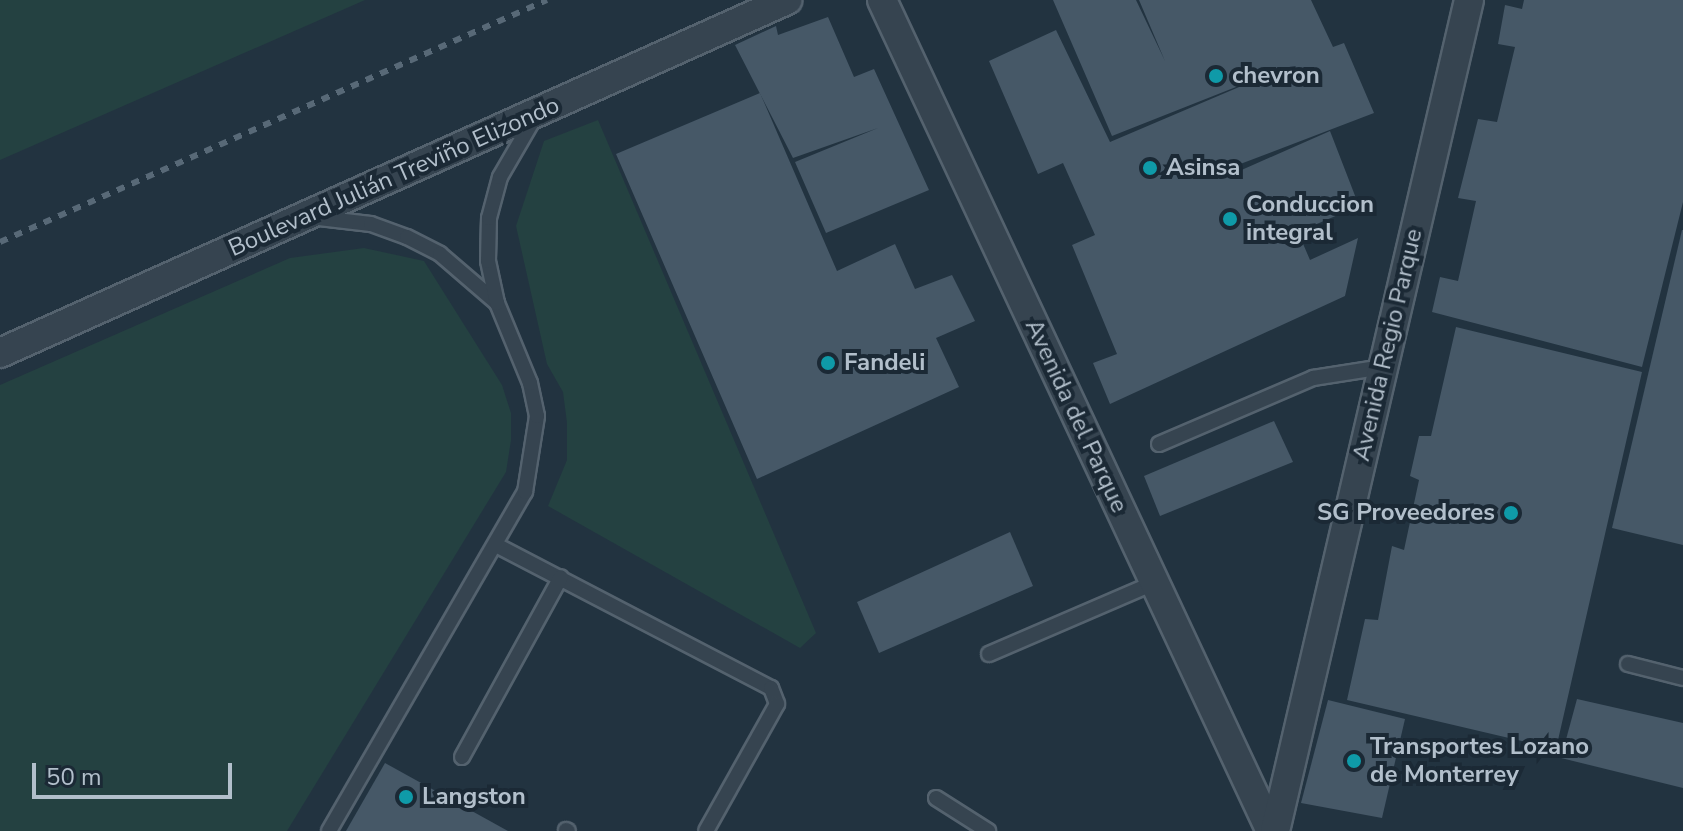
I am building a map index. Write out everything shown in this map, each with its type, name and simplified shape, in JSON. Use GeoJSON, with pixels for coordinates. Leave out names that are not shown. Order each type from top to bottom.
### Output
{"type":"FeatureCollection","features":[{"type":"Feature","properties":{"kind":"street","name":"Boulevard Julián Treviño Elizondo"},"geometry":{"type":"LineString","coordinates":[[0,353],[787,0]]}},
{"type":"Feature","properties":{"kind":"street","name":"Avenida del Parque"},"geometry":{"type":"LineString","coordinates":[[882,0],[1273,831]]}},
{"type":"Feature","properties":{"kind":"street","name":"Avenida Regio Parque"},"geometry":{"type":"LineString","coordinates":[[1273,831],[1469,0]]}},
{"type":"Feature","properties":{"kind":"lane"},"geometry":{"type":"LineString","coordinates":[[329,831],[525,492],[537,416],[530,383],[497,303],[488,261],[489,218],[500,177],[540,112]]}},
{"type":"Feature","properties":{"kind":"lane"},"geometry":{"type":"LineString","coordinates":[[302,217],[371,224],[407,237],[440,254],[497,303]]}},
{"type":"Feature","properties":{"kind":"lane"},"geometry":{"type":"LineString","coordinates":[[1159,444],[1313,378],[1383,367]]}},
{"type":"Feature","properties":{"kind":"lane"},"geometry":{"type":"LineString","coordinates":[[496,545],[561,577],[776,695],[777,704],[706,831]]}},
{"type":"Feature","properties":{"kind":"lane"},"geometry":{"type":"LineString","coordinates":[[462,757],[561,577]]}},
{"type":"Feature","properties":{"kind":"lane"},"geometry":{"type":"LineString","coordinates":[[989,654],[1154,583]]}},
{"type":"Feature","properties":{"kind":"lane"},"geometry":{"type":"LineString","coordinates":[[1628,664],[1683,678]]}},
{"type":"Feature","properties":{"kind":"lane"},"geometry":{"type":"LineString","coordinates":[[936,798],[988,831]]}},
{"type":"Feature","properties":{"kind":"green space"},"geometry":{"type":"Polygon","coordinates":[[[0,0],[365,0],[0,160],[0,0]]]}},
{"type":"Feature","properties":{"kind":"green space"},"geometry":{"type":"Polygon","coordinates":[[[598,120],[816,633],[800,648],[548,506],[567,460],[567,423],[563,392],[547,364],[516,226],[544,141],[598,120]]]}},
{"type":"Feature","properties":{"kind":"green space"},"geometry":{"type":"Polygon","coordinates":[[[364,248],[424,261],[502,385],[511,413],[511,440],[506,472],[287,831],[0,831],[0,385],[290,258],[364,248]]]}},
{"type":"Feature","properties":{"kind":"building"},"geometry":{"type":"Polygon","coordinates":[[[1053,0],[1136,0],[1165,61],[1139,0],[1311,0],[1333,47],[1344,43],[1374,113],[1235,166],[1237,172],[1330,131],[1359,206],[1298,232],[1310,260],[1358,238],[1345,296],[1110,404],[1093,363],[1117,354],[1072,245],[1095,235],[1063,163],[1038,174],[989,61],[1056,30],[1110,142],[1284,68],[1112,136],[1053,0]]]}},
{"type":"Feature","properties":{"kind":"building"},"geometry":{"type":"Polygon","coordinates":[[[1524,0],[1683,0],[1683,202],[1642,367],[1432,312],[1440,277],[1458,281],[1476,201],[1458,198],[1478,119],[1497,122],[1515,47],[1498,44],[1505,5],[1522,9],[1524,0]]]}},
{"type":"Feature","properties":{"kind":"building"},"geometry":{"type":"Polygon","coordinates":[[[828,17],[854,77],[874,69],[929,190],[826,233],[795,162],[878,128],[793,158],[735,45],[776,26],[778,35],[828,17]]]}},
{"type":"Feature","properties":{"kind":"building"},"geometry":{"type":"Polygon","coordinates":[[[760,93],[837,271],[895,244],[915,289],[952,275],[975,321],[936,338],[959,387],[757,479],[616,154],[760,93]]]}},
{"type":"Feature","properties":{"kind":"building"},"geometry":{"type":"Polygon","coordinates":[[[1683,230],[1683,545],[1612,528],[1683,230]]]}},
{"type":"Feature","properties":{"kind":"building","name":"SG Proveedores"},"geometry":{"type":"Polygon","coordinates":[[[1456,327],[1642,372],[1556,749],[1347,700],[1365,619],[1378,620],[1392,546],[1404,550],[1419,480],[1410,476],[1419,436],[1431,436],[1456,327]]]}},
{"type":"Feature","properties":{"kind":"building"},"geometry":{"type":"Polygon","coordinates":[[[1274,421],[1293,462],[1160,516],[1144,476],[1274,421]]]}},
{"type":"Feature","properties":{"kind":"building"},"geometry":{"type":"Polygon","coordinates":[[[1010,532],[1033,586],[879,653],[857,602],[1010,532]]]}},
{"type":"Feature","properties":{"kind":"building"},"geometry":{"type":"Polygon","coordinates":[[[1577,699],[1683,723],[1683,788],[1561,758],[1577,699]]]}},
{"type":"Feature","properties":{"kind":"building","name":"Transportes Lozano de Monterrey"},"geometry":{"type":"Polygon","coordinates":[[[1328,700],[1405,719],[1382,818],[1301,803],[1328,700]]]}},
{"type":"Feature","properties":{"kind":"building","name":"Langston"},"geometry":{"type":"Polygon","coordinates":[[[385,763],[508,831],[346,831],[385,763]]]}},
{"type":"Feature","properties":{"kind":"railway"},"geometry":{"type":"LineString","coordinates":[[0,242],[547,0]]}},
{"type":"Feature","properties":{"kind":"place","name":"chevron"},"geometry":{"type":"Point","coordinates":[1216,76]}},
{"type":"Feature","properties":{"kind":"place","name":"Asinsa"},"geometry":{"type":"Point","coordinates":[1150,168]}},
{"type":"Feature","properties":{"kind":"place","name":"Conduccion integral"},"geometry":{"type":"Point","coordinates":[1230,219]}},
{"type":"Feature","properties":{"kind":"place","name":"Fandeli"},"geometry":{"type":"Point","coordinates":[828,363]}},
{"type":"Feature","properties":{"kind":"place","name":"SG Proveedores"},"geometry":{"type":"Point","coordinates":[1511,513]}},
{"type":"Feature","properties":{"kind":"place","name":"Transportes Lozano de Monterrey"},"geometry":{"type":"Point","coordinates":[1354,761]}},
{"type":"Feature","properties":{"kind":"place","name":"Langston"},"geometry":{"type":"Point","coordinates":[406,797]}}]}
